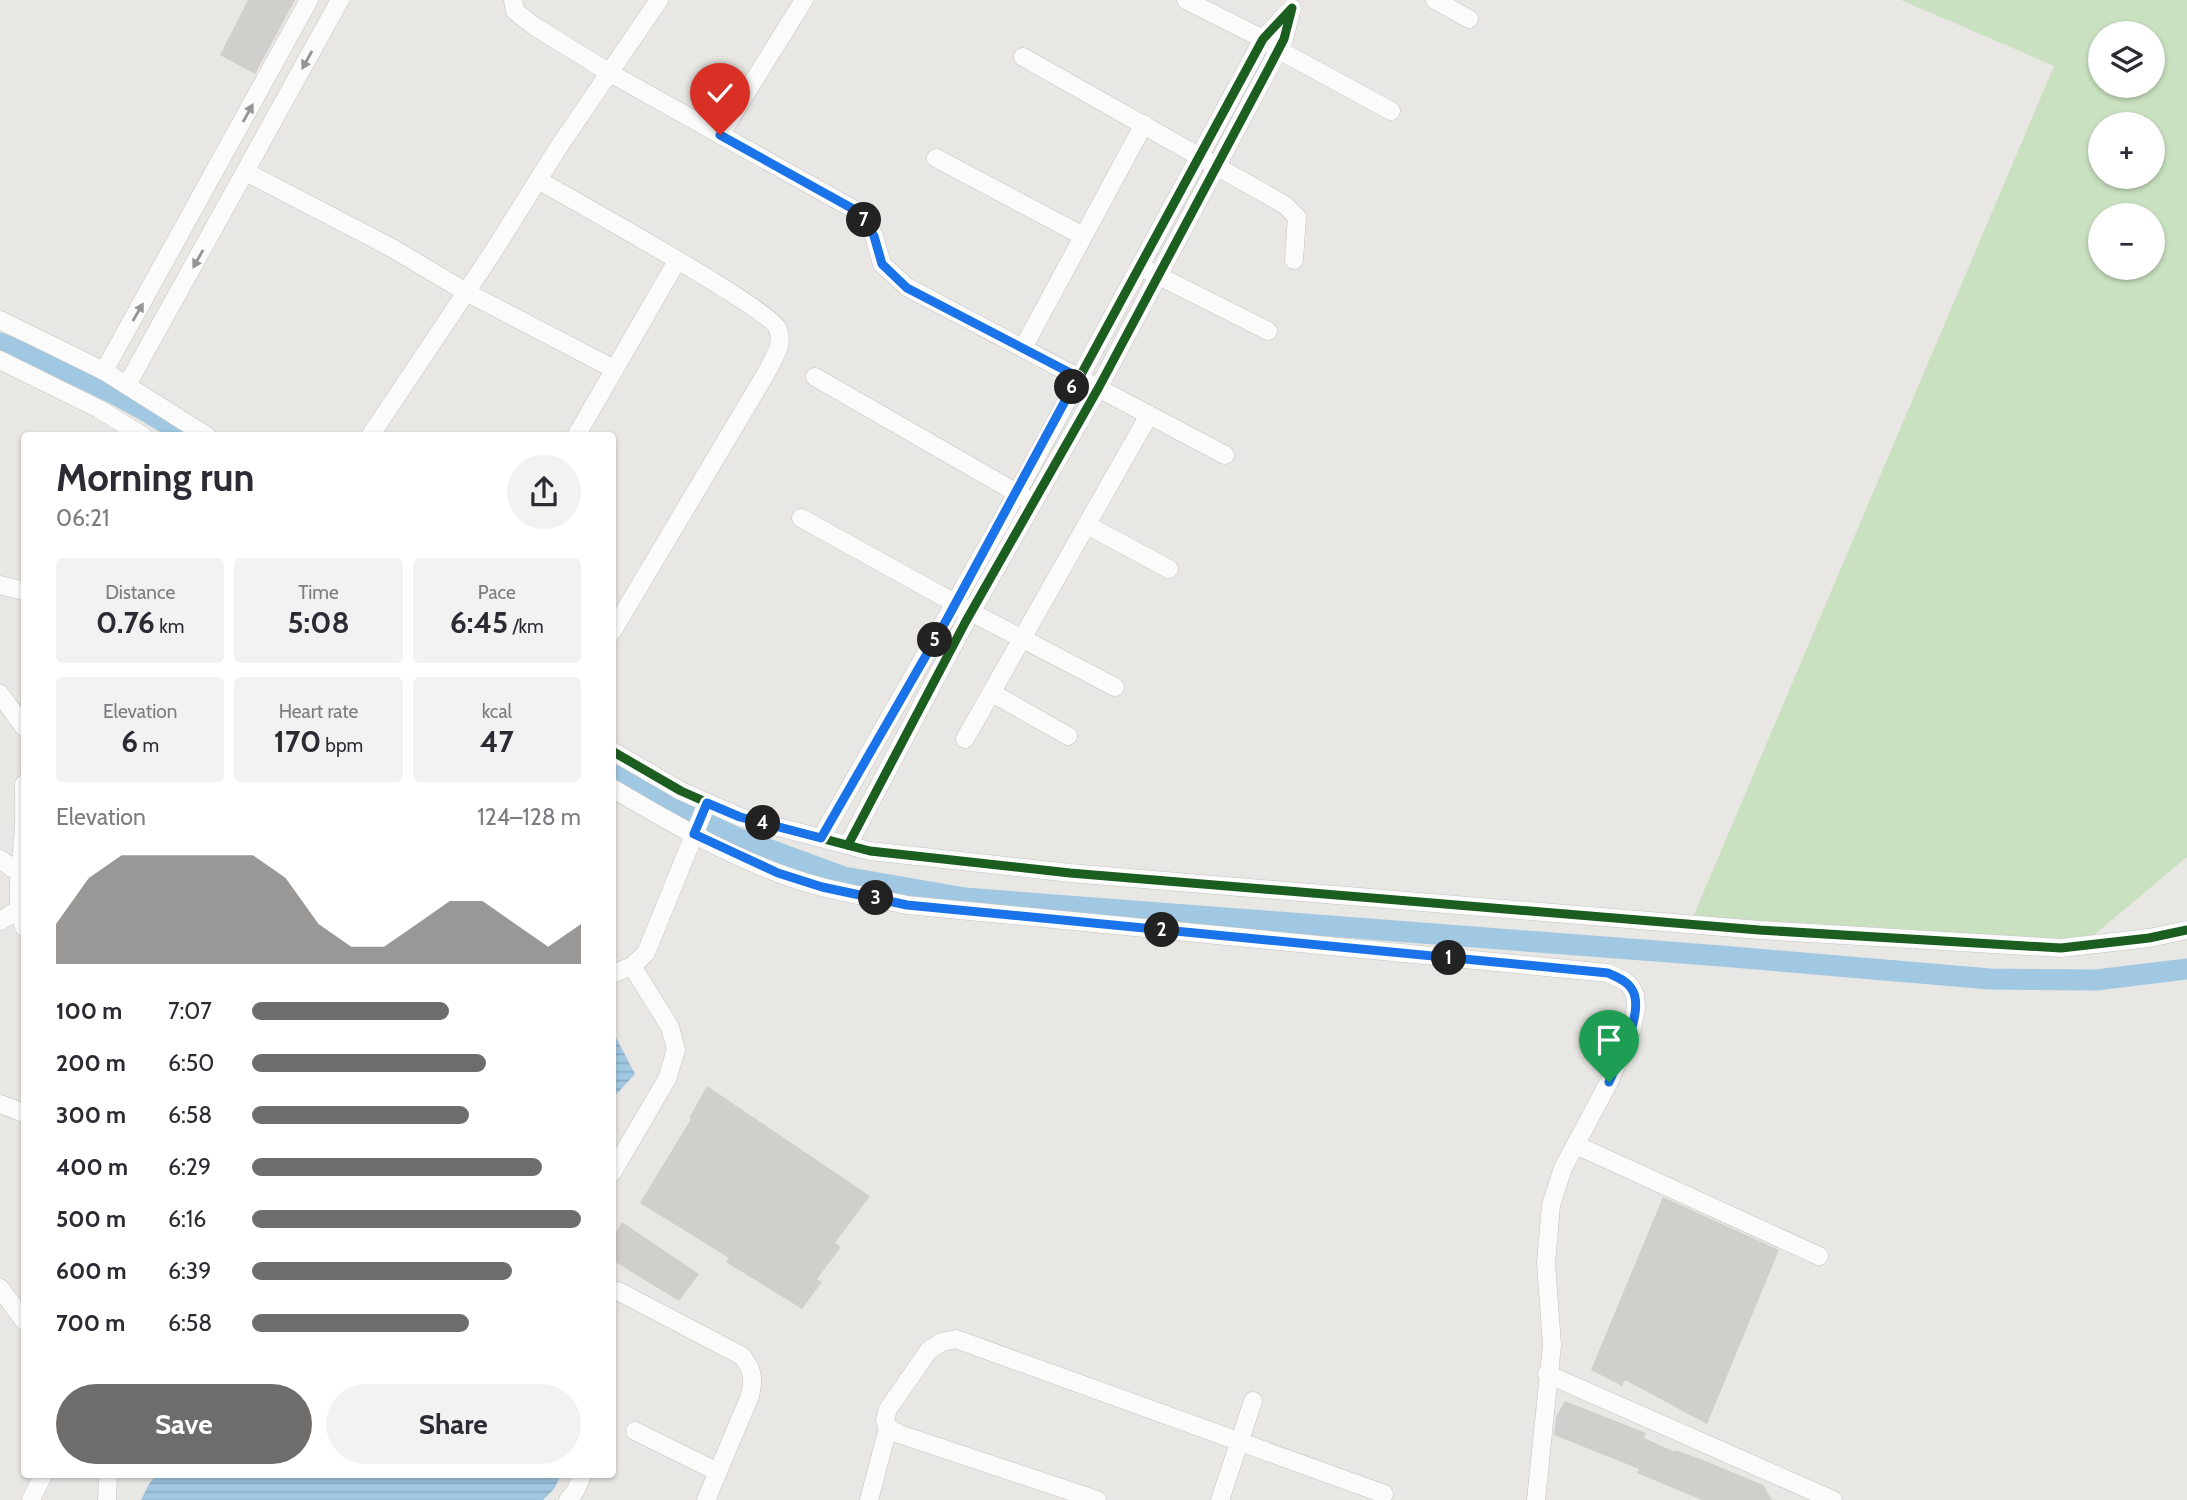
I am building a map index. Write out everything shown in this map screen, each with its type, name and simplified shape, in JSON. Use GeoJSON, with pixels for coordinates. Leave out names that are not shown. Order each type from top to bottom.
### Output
{"type":"FeatureCollection","features":[{"type":"Feature","properties":{"kind":"street"},"geometry":{"type":"LineString","coordinates":[[104,371],[309,0]]}},
{"type":"Feature","properties":{"kind":"street"},"geometry":{"type":"LineString","coordinates":[[127,385],[340,0]]}},
{"type":"Feature","properties":{"kind":"street"},"geometry":{"type":"LineString","coordinates":[[513,0],[514,10],[534,26],[610,73],[855,210],[874,236],[882,264],[907,288],[1225,455]]}},
{"type":"Feature","properties":{"kind":"street"},"geometry":{"type":"LineString","coordinates":[[373,432],[659,0]]}},
{"type":"Feature","properties":{"kind":"street"},"geometry":{"type":"LineString","coordinates":[[720,135],[804,0]]}},
{"type":"Feature","properties":{"kind":"street"},"geometry":{"type":"LineString","coordinates":[[1186,0],[1263,39],[1391,111]]}},
{"type":"Feature","properties":{"kind":"street"},"geometry":{"type":"LineString","coordinates":[[1435,0],[1469,19]]}},
{"type":"Feature","properties":{"kind":"street"},"geometry":{"type":"LineString","coordinates":[[848,845],[1017,492],[1263,39],[1294,4]]}},
{"type":"Feature","properties":{"kind":"street"},"geometry":{"type":"LineString","coordinates":[[821,838],[964,607],[1033,503],[1099,387],[1279,50],[1294,4]]}},
{"type":"Feature","properties":{"kind":"street"},"geometry":{"type":"LineString","coordinates":[[1023,57],[1285,205],[1297,217],[1294,260]]}},
{"type":"Feature","properties":{"kind":"street"},"geometry":{"type":"LineString","coordinates":[[1023,348],[1144,124]]}},
{"type":"Feature","properties":{"kind":"street"},"geometry":{"type":"LineString","coordinates":[[936,158],[1083,236]]}},
{"type":"Feature","properties":{"kind":"street"},"geometry":{"type":"LineString","coordinates":[[246,172],[614,369]]}},
{"type":"Feature","properties":{"kind":"street"},"geometry":{"type":"LineString","coordinates":[[538,180],[769,318],[778,329],[780,345],[768,370],[616,625]]}},
{"type":"Feature","properties":{"kind":"street"},"geometry":{"type":"LineString","coordinates":[[578,432],[677,261]]}},
{"type":"Feature","properties":{"kind":"street"},"geometry":{"type":"LineString","coordinates":[[1139,266],[1268,331]]}},
{"type":"Feature","properties":{"kind":"street"},"geometry":{"type":"LineString","coordinates":[[0,320],[104,371],[201,432]]}},
{"type":"Feature","properties":{"kind":"street"},"geometry":{"type":"LineString","coordinates":[[0,360],[99,409],[136,432]]}},
{"type":"Feature","properties":{"kind":"street"},"geometry":{"type":"LineString","coordinates":[[816,377],[1033,503]]}},
{"type":"Feature","properties":{"kind":"street"},"geometry":{"type":"LineString","coordinates":[[965,739],[1149,415]]}},
{"type":"Feature","properties":{"kind":"street"},"geometry":{"type":"LineString","coordinates":[[802,517],[1115,687]]}},
{"type":"Feature","properties":{"kind":"street"},"geometry":{"type":"LineString","coordinates":[[1087,524],[1169,569]]}},
{"type":"Feature","properties":{"kind":"street"},"geometry":{"type":"LineString","coordinates":[[0,585],[21,590]]}},
{"type":"Feature","properties":{"kind":"street"},"geometry":{"type":"LineString","coordinates":[[992,693],[1068,736]]}},
{"type":"Feature","properties":{"kind":"street"},"geometry":{"type":"LineString","coordinates":[[0,694],[21,723]]}},
{"type":"Feature","properties":{"kind":"street"},"geometry":{"type":"LineString","coordinates":[[616,753],[706,806],[870,851],[1070,873],[1759,930],[2061,948],[2149,938],[2187,930]]}},
{"type":"Feature","properties":{"kind":"street"},"geometry":{"type":"LineString","coordinates":[[616,791],[789,876],[822,887],[907,905],[1608,973],[1625,981],[1635,995],[1632,1028],[1609,1082],[1563,1168],[1551,1205],[1546,1263],[1552,1345],[1536,1500]]}},
{"type":"Feature","properties":{"kind":"street"},"geometry":{"type":"LineString","coordinates":[[616,972],[632,966],[646,953],[706,806]]}},
{"type":"Feature","properties":{"kind":"street"},"geometry":{"type":"LineString","coordinates":[[21,856],[21,896]]}},
{"type":"Feature","properties":{"kind":"street"},"geometry":{"type":"LineString","coordinates":[[0,859],[19,873]]}},
{"type":"Feature","properties":{"kind":"street"},"geometry":{"type":"LineString","coordinates":[[0,921],[21,908]]}},
{"type":"Feature","properties":{"kind":"street"},"geometry":{"type":"LineString","coordinates":[[616,1166],[667,1079],[676,1050],[670,1027],[632,966]]}},
{"type":"Feature","properties":{"kind":"street"},"geometry":{"type":"LineString","coordinates":[[0,1104],[21,1112]]}},
{"type":"Feature","properties":{"kind":"street"},"geometry":{"type":"LineString","coordinates":[[1576,1145],[1819,1256]]}},
{"type":"Feature","properties":{"kind":"street"},"geometry":{"type":"LineString","coordinates":[[0,1288],[21,1317]]}},
{"type":"Feature","properties":{"kind":"street"},"geometry":{"type":"LineString","coordinates":[[618,1291],[742,1356],[751,1367],[754,1377],[750,1395],[706,1500]]}},
{"type":"Feature","properties":{"kind":"street"},"geometry":{"type":"LineString","coordinates":[[869,1500],[888,1428],[885,1420],[888,1409],[929,1350],[942,1342],[956,1339],[1384,1494]]}},
{"type":"Feature","properties":{"kind":"street"},"geometry":{"type":"LineString","coordinates":[[1547,1374],[1833,1500]]}},
{"type":"Feature","properties":{"kind":"street"},"geometry":{"type":"LineString","coordinates":[[1220,1500],[1253,1401]]}},
{"type":"Feature","properties":{"kind":"street"},"geometry":{"type":"LineString","coordinates":[[888,1428],[1097,1500]]}},
{"type":"Feature","properties":{"kind":"street"},"geometry":{"type":"LineString","coordinates":[[635,1431],[718,1472]]}},
{"type":"Feature","properties":{"kind":"street"},"geometry":{"type":"LineString","coordinates":[[31,1500],[42,1478]]}},
{"type":"Feature","properties":{"kind":"street"},"geometry":{"type":"LineString","coordinates":[[107,1500],[108,1478]]}},
{"type":"Feature","properties":{"kind":"street"},"geometry":{"type":"LineString","coordinates":[[568,1500],[581,1478]]}},
{"type":"Feature","properties":{"kind":"green space"},"geometry":{"type":"Polygon","coordinates":[[[1901,0],[2187,0],[2187,857],[2082,945],[1690,924],[2054,66],[1901,0]]]}},
{"type":"Feature","properties":{"kind":"water"},"geometry":{"type":"Polygon","coordinates":[[[616,1038],[635,1074],[616,1095],[616,1038]]]}},
{"type":"Feature","properties":{"kind":"water"},"geometry":{"type":"Polygon","coordinates":[[[154,1478],[560,1478],[554,1489],[543,1500],[141,1500],[154,1478]]]}},
{"type":"Feature","properties":{"kind":"building"},"geometry":{"type":"Polygon","coordinates":[[[248,0],[295,0],[255,74],[220,55],[248,0]]]}},
{"type":"Feature","properties":{"kind":"building"},"geometry":{"type":"Polygon","coordinates":[[[707,1086],[870,1196],[835,1243],[841,1247],[817,1279],[822,1282],[802,1309],[726,1262],[729,1258],[640,1203],[691,1119],[689,1118],[707,1086]]]}},
{"type":"Feature","properties":{"kind":"building"},"geometry":{"type":"Polygon","coordinates":[[[1663,1197],[1779,1250],[1707,1424],[1625,1380],[1622,1386],[1591,1370],[1663,1197]]]}},
{"type":"Feature","properties":{"kind":"building"},"geometry":{"type":"Polygon","coordinates":[[[622,1222],[699,1274],[679,1301],[616,1262],[616,1232],[622,1222]]]}},
{"type":"Feature","properties":{"kind":"building"},"geometry":{"type":"Polygon","coordinates":[[[1565,1401],[1646,1433],[1644,1438],[1675,1452],[1698,1458],[1763,1485],[1772,1500],[1702,1500],[1637,1473],[1639,1469],[1554,1435],[1556,1417],[1565,1401]]]}},
{"type":"Feature","properties":{"kind":"waterway"},"geometry":{"type":"LineString","coordinates":[[0,343],[72,373],[140,408],[179,432]]}},
{"type":"Feature","properties":{"kind":"waterway"},"geometry":{"type":"LineString","coordinates":[[616,771],[685,813],[735,837],[844,877],[965,898],[1990,979],[2096,980],[2187,969]]}},
{"type":"Feature","properties":{"kind":"cycle path"},"geometry":{"type":"LineString","coordinates":[[821,838],[1006,513],[1263,39],[1292,8],[1284,39],[1270,66],[1099,387],[966,621],[848,845]]}},
{"type":"Feature","properties":{"kind":"cycle path"},"geometry":{"type":"LineString","coordinates":[[616,753],[681,791],[740,817],[870,851],[1070,873],[1759,930],[2061,948],[2149,938],[2187,930]]}},
{"type":"Feature","properties":{"kind":"route"},"geometry":{"type":"LineString","coordinates":[[720,135],[855,210],[874,236],[882,264],[907,288],[1078,377],[947,619],[821,838],[740,817],[707,803],[694,834],[778,873],[822,887],[907,905],[1608,973],[1631,987],[1636,1007],[1632,1028],[1609,1082]]}}]}
